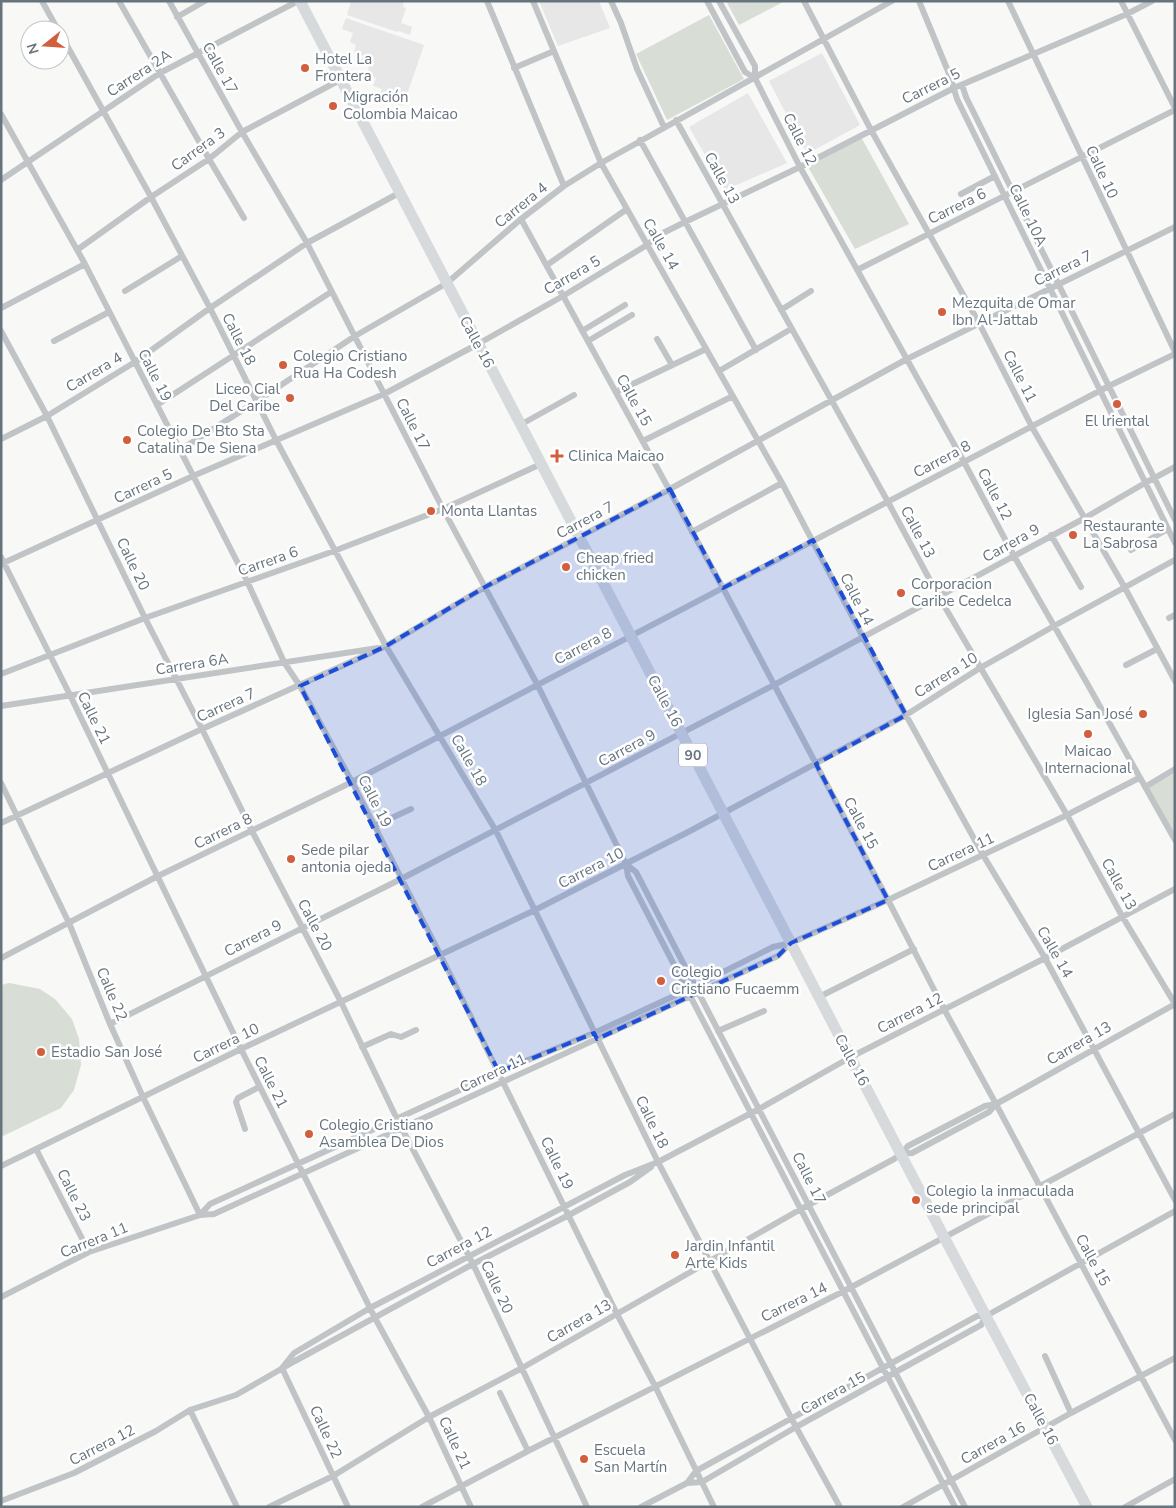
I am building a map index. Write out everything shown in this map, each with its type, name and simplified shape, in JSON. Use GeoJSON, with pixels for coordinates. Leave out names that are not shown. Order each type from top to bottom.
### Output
{"type":"FeatureCollection","features":[{"type":"Feature","properties":{"kind":"highway","name":"Calle 16"},"geometry":{"type":"LineString","coordinates":[[299,1],[944,1237],[1087,1507]]}},
{"type":"Feature","properties":{"kind":"street"},"geometry":{"type":"LineString","coordinates":[[42,1],[52,20]]}},
{"type":"Feature","properties":{"kind":"street"},"geometry":{"type":"LineString","coordinates":[[119,1],[244,218]]}},
{"type":"Feature","properties":{"kind":"street","name":"Calle 17"},"geometry":{"type":"LineString","coordinates":[[169,1],[307,243],[443,509],[537,684],[626,864],[628,876],[955,1507]]}},
{"type":"Feature","properties":{"kind":"street"},"geometry":{"type":"LineString","coordinates":[[178,17],[205,1]]}},
{"type":"Feature","properties":{"kind":"street","name":"Carrera 2A"},"geometry":{"type":"LineString","coordinates":[[1,180],[160,73],[299,1]]}},
{"type":"Feature","properties":{"kind":"street"},"geometry":{"type":"LineString","coordinates":[[487,1],[564,186]]}},
{"type":"Feature","properties":{"kind":"street","name":"Calle 14"},"geometry":{"type":"LineString","coordinates":[[533,1],[601,162],[813,540],[863,637],[983,855],[1045,958],[1175,1200]]}},
{"type":"Feature","properties":{"kind":"street"},"geometry":{"type":"LineString","coordinates":[[611,1],[637,69],[664,127]]}},
{"type":"Feature","properties":{"kind":"street","name":"Calle 12"},"geometry":{"type":"LineString","coordinates":[[707,1],[745,72],[755,78]]}},
{"type":"Feature","properties":{"kind":"street","name":"Calle 12"},"geometry":{"type":"LineString","coordinates":[[719,1],[755,66],[755,78],[800,167],[964,462],[1014,556],[1175,840]]}},
{"type":"Feature","properties":{"kind":"street","name":"Calle 11"},"geometry":{"type":"LineString","coordinates":[[804,1],[871,130],[979,323],[1032,427],[1083,519],[1125,588],[1175,681]]}},
{"type":"Feature","properties":{"kind":"street","name":"Carrera 4"},"geometry":{"type":"LineString","coordinates":[[180,450],[354,336],[447,284],[521,219],[564,186],[601,162],[892,1]]}},
{"type":"Feature","properties":{"kind":"street","name":"Calle 10A"},"geometry":{"type":"LineString","coordinates":[[919,1],[954,88],[995,176],[1175,543]]}},
{"type":"Feature","properties":{"kind":"street","name":"Calle 10"},"geometry":{"type":"LineString","coordinates":[[1008,1],[1175,353]]}},
{"type":"Feature","properties":{"kind":"street"},"geometry":{"type":"LineString","coordinates":[[1120,1],[1175,109]]}},
{"type":"Feature","properties":{"kind":"street","name":"Carrera 5"},"geometry":{"type":"LineString","coordinates":[[2,561],[384,394],[563,296],[648,245],[659,235],[800,167],[954,88],[1034,55],[1152,1]]}},
{"type":"Feature","properties":{"kind":"street","name":"Calle 18"},"geometry":{"type":"LineString","coordinates":[[70,52],[210,308],[334,551],[386,646],[496,831],[658,1162],[796,1428],[840,1507]]}},
{"type":"Feature","properties":{"kind":"street"},"geometry":{"type":"LineString","coordinates":[[514,68],[554,52]]}},
{"type":"Feature","properties":{"kind":"street","name":"Carrera 3"},"geometry":{"type":"LineString","coordinates":[[77,250],[151,197],[209,159],[242,132],[340,80]]}},
{"type":"Feature","properties":{"kind":"street","name":"Calle 10A"},"geometry":{"type":"LineString","coordinates":[[962,85],[1012,192],[1175,520]]}},
{"type":"Feature","properties":{"kind":"street","name":"Carrera 6"},"geometry":{"type":"LineString","coordinates":[[857,270],[1175,109]]}},
{"type":"Feature","properties":{"kind":"street","name":"Calle 19"},"geometry":{"type":"LineString","coordinates":[[1,114],[85,264],[247,582],[284,662],[300,686],[352,782],[504,1081],[617,1314],[655,1386],[714,1507]]}},
{"type":"Feature","properties":{"kind":"street","name":"Calle 13"},"geometry":{"type":"LineString","coordinates":[[676,120],[939,597],[1067,815],[1122,916],[1175,1004]]}},
{"type":"Feature","properties":{"kind":"street"},"geometry":{"type":"LineString","coordinates":[[640,140],[756,350]]}},
{"type":"Feature","properties":{"kind":"street"},"geometry":{"type":"LineString","coordinates":[[961,194],[995,176]]}},
{"type":"Feature","properties":{"kind":"street","name":"Carrera 4"},"geometry":{"type":"LineString","coordinates":[[1,439],[47,416],[135,362],[210,308],[307,243],[399,192]]}},
{"type":"Feature","properties":{"kind":"street"},"geometry":{"type":"LineString","coordinates":[[547,265],[627,209]]}},
{"type":"Feature","properties":{"kind":"street","name":"Calle 15"},"geometry":{"type":"LineString","coordinates":[[521,219],[670,489],[888,900],[944,1010],[1175,1440]]}},
{"type":"Feature","properties":{"kind":"street","name":"Carrera 7"},"geometry":{"type":"LineString","coordinates":[[1,823],[386,646],[485,587],[670,489],[907,359],[1175,227]]}},
{"type":"Feature","properties":{"kind":"street"},"geometry":{"type":"LineString","coordinates":[[125,291],[182,256]]}},
{"type":"Feature","properties":{"kind":"street"},"geometry":{"type":"LineString","coordinates":[[1,308],[85,264]]}},
{"type":"Feature","properties":{"kind":"street"},"geometry":{"type":"LineString","coordinates":[[781,310],[811,291]]}},
{"type":"Feature","properties":{"kind":"street"},"geometry":{"type":"LineString","coordinates":[[156,405],[331,292]]}},
{"type":"Feature","properties":{"kind":"street"},"geometry":{"type":"LineString","coordinates":[[582,331],[625,305]]}},
{"type":"Feature","properties":{"kind":"street"},"geometry":{"type":"LineString","coordinates":[[54,341],[109,312]]}},
{"type":"Feature","properties":{"kind":"street"},"geometry":{"type":"LineString","coordinates":[[588,341],[632,315]]}},
{"type":"Feature","properties":{"kind":"street"},"geometry":{"type":"LineString","coordinates":[[719,371],[791,329]]}},
{"type":"Feature","properties":{"kind":"street","name":"Calle 20"},"geometry":{"type":"LineString","coordinates":[[1,331],[47,416],[175,679],[341,1002],[401,1128],[473,1264],[587,1507]]}},
{"type":"Feature","properties":{"kind":"street"},"geometry":{"type":"LineString","coordinates":[[657,339],[672,365]]}},
{"type":"Feature","properties":{"kind":"street"},"geometry":{"type":"LineString","coordinates":[[616,392],[706,349]]}},
{"type":"Feature","properties":{"kind":"street","name":"Carrera 8"},"geometry":{"type":"LineString","coordinates":[[1,958],[156,877],[352,782],[813,540],[1175,353]]}},
{"type":"Feature","properties":{"kind":"street"},"geometry":{"type":"LineString","coordinates":[[520,425],[574,395]]}},
{"type":"Feature","properties":{"kind":"street"},"geometry":{"type":"LineString","coordinates":[[643,441],[733,396]]}},
{"type":"Feature","properties":{"kind":"street","name":"Carrera 6"},"geometry":{"type":"LineString","coordinates":[[1,674],[145,618],[334,551],[443,509],[541,464]]}},
{"type":"Feature","properties":{"kind":"street","name":"Carrera 9"},"geometry":{"type":"LineString","coordinates":[[110,1024],[401,879],[586,784],[939,597],[1175,467]]}},
{"type":"Feature","properties":{"kind":"street"},"geometry":{"type":"LineString","coordinates":[[692,532],[782,484]]}},
{"type":"Feature","properties":{"kind":"street"},"geometry":{"type":"LineString","coordinates":[[1131,550],[1168,529]]}},
{"type":"Feature","properties":{"kind":"street"},"geometry":{"type":"LineString","coordinates":[[1051,535],[1080,587]]}},
{"type":"Feature","properties":{"kind":"street","name":"Carrera 10"},"geometry":{"type":"LineString","coordinates":[[1,1166],[341,1002],[441,956],[626,864],[906,715],[980,668],[1175,560]]}},
{"type":"Feature","properties":{"kind":"street","name":"Calle 21"},"geometry":{"type":"LineString","coordinates":[[2,561],[70,695],[156,877],[241,1050],[375,1318],[429,1417],[460,1486],[472,1507]]}},
{"type":"Feature","properties":{"kind":"street","name":"Carrera 6A"},"geometry":{"type":"LineString","coordinates":[[1,706],[386,646]]}},
{"type":"Feature","properties":{"kind":"street"},"geometry":{"type":"LineString","coordinates":[[1126,665],[1157,649]]}},
{"type":"Feature","properties":{"kind":"street"},"geometry":{"type":"LineString","coordinates":[[1145,787],[1175,769]]}},
{"type":"Feature","properties":{"kind":"street","name":"Carrera 11"},"geometry":{"type":"LineString","coordinates":[[1,1297],[89,1252],[200,1215],[214,1214],[504,1081],[688,993],[773,947],[791,943],[888,900],[1140,778]]}},
{"type":"Feature","properties":{"kind":"street","name":"Calle 22"},"geometry":{"type":"LineString","coordinates":[[1,783],[69,923],[110,1024],[200,1215]]}},
{"type":"Feature","properties":{"kind":"street"},"geometry":{"type":"LineString","coordinates":[[374,826],[411,809]]}},
{"type":"Feature","properties":{"kind":"street","name":"Calle 17"},"geometry":{"type":"LineString","coordinates":[[626,864],[636,872],[964,1507]]}},
{"type":"Feature","properties":{"kind":"street","name":"Carrera 12"},"geometry":{"type":"LineString","coordinates":[[282,1368],[294,1353],[370,1308],[626,1174],[658,1162],[759,1109],[851,1057],[1175,889]]}},
{"type":"Feature","properties":{"kind":"street"},"geometry":{"type":"LineString","coordinates":[[819,997],[914,950]]}},
{"type":"Feature","properties":{"kind":"street","name":"Carrera 13"},"geometry":{"type":"LineString","coordinates":[[269,1507],[333,1476],[429,1417],[522,1368],[901,1154],[912,1152],[989,1112],[996,1104],[1175,1004]]}},
{"type":"Feature","properties":{"kind":"street"},"geometry":{"type":"LineString","coordinates":[[718,1031],[764,1011]]}},
{"type":"Feature","properties":{"kind":"street"},"geometry":{"type":"LineString","coordinates":[[362,1047],[391,1034],[401,1037],[416,1030]]}},
{"type":"Feature","properties":{"kind":"street","name":"Carrera 11"},"geometry":{"type":"LineString","coordinates":[[200,1215],[210,1204],[499,1072],[595,1036]]}},
{"type":"Feature","properties":{"kind":"street"},"geometry":{"type":"LineString","coordinates":[[245,1129],[236,1102],[238,1098],[260,1087]]}},
{"type":"Feature","properties":{"kind":"street","name":"Carrera 14"},"geometry":{"type":"LineString","coordinates":[[422,1507],[655,1386],[852,1287],[1175,1114]]}},
{"type":"Feature","properties":{"kind":"street","name":"Calle 23"},"geometry":{"type":"LineString","coordinates":[[36,1149],[89,1252]]}},
{"type":"Feature","properties":{"kind":"street","name":"Carrera 12"},"geometry":{"type":"LineString","coordinates":[[1,1501],[74,1473],[156,1431],[190,1410],[236,1396],[282,1368],[473,1264],[630,1182],[658,1162]]}},
{"type":"Feature","properties":{"kind":"street","name":"Carrera 15"},"geometry":{"type":"LineString","coordinates":[[687,1483],[696,1471],[791,1418],[977,1316],[986,1316],[1175,1211]]}},
{"type":"Feature","properties":{"kind":"street","name":"Carrera 15"},"geometry":{"type":"LineString","coordinates":[[641,1507],[687,1483],[702,1482],[981,1325],[986,1316]]}},
{"type":"Feature","properties":{"kind":"street"},"geometry":{"type":"LineString","coordinates":[[1045,1356],[1071,1413]]}},
{"type":"Feature","properties":{"kind":"street","name":"Carrera 16"},"geometry":{"type":"LineString","coordinates":[[903,1507],[1071,1413],[1175,1358]]}},
{"type":"Feature","properties":{"kind":"street","name":"Calle 22"},"geometry":{"type":"LineString","coordinates":[[282,1368],[348,1507]]}},
{"type":"Feature","properties":{"kind":"street"},"geometry":{"type":"LineString","coordinates":[[500,1393],[528,1451]]}},
{"type":"Feature","properties":{"kind":"street"},"geometry":{"type":"LineString","coordinates":[[190,1410],[237,1507]]}},
{"type":"Feature","properties":{"kind":"street"},"geometry":{"type":"LineString","coordinates":[[1125,1507],[1175,1479]]}},
{"type":"Feature","properties":{"kind":"street"},"geometry":{"type":"LineString","coordinates":[[6,1507],[10,1499]]}},
{"type":"Feature","properties":{"kind":"highlighted area"},"geometry":{"type":"Polygon","coordinates":[[[670,489],[723,588],[813,540],[906,715],[816,764],[888,900],[791,943],[778,956],[597,1039],[594,1033],[499,1072],[300,686],[386,646],[485,587],[670,489]]]}},
{"type":"Feature","properties":{"kind":"shaded area"},"geometry":{"type":"Polygon","coordinates":[[[351,1],[404,1],[403,7],[406,8],[401,23],[412,27],[410,35],[347,15],[351,1]]]}},
{"type":"Feature","properties":{"kind":"shaded area"},"geometry":{"type":"Polygon","coordinates":[[[539,1],[599,1],[610,28],[558,46],[539,1]]]}},
{"type":"Feature","properties":{"kind":"shaded area"},"geometry":{"type":"Polygon","coordinates":[[[730,1],[785,1],[739,25],[727,3],[730,1]]]}},
{"type":"Feature","properties":{"kind":"shaded area"},"geometry":{"type":"Polygon","coordinates":[[[709,15],[744,79],[667,120],[636,54],[709,15]]]}},
{"type":"Feature","properties":{"kind":"shaded area"},"geometry":{"type":"Polygon","coordinates":[[[346,18],[424,45],[403,106],[379,98],[382,89],[373,86],[376,78],[367,75],[369,67],[360,63],[363,56],[354,52],[356,45],[350,42],[353,33],[342,29],[346,18]]]}},
{"type":"Feature","properties":{"kind":"shaded area"},"geometry":{"type":"Polygon","coordinates":[[[822,53],[860,125],[807,154],[769,81],[822,53]]]}},
{"type":"Feature","properties":{"kind":"shaded area"},"geometry":{"type":"Polygon","coordinates":[[[748,93],[787,163],[725,190],[689,127],[748,93]]]}},
{"type":"Feature","properties":{"kind":"shaded area"},"geometry":{"type":"Polygon","coordinates":[[[860,135],[909,224],[855,249],[807,165],[860,135]]]}},
{"type":"Feature","properties":{"kind":"shaded area"},"geometry":{"type":"Polygon","coordinates":[[[1175,773],[1175,835],[1148,788],[1175,773]]]}},
{"type":"Feature","properties":{"kind":"shaded area","name":"Estadio San José"},"geometry":{"type":"Polygon","coordinates":[[[9,983],[40,989],[55,999],[72,1019],[79,1039],[81,1065],[74,1090],[61,1108],[1,1137],[1,985],[9,983]]]}},
{"type":"Feature","properties":{"kind":"place","name":"Hotel La Frontera"},"geometry":{"type":"Point","coordinates":[305,68]}},
{"type":"Feature","properties":{"kind":"place","name":"Migración Colombia Maicao"},"geometry":{"type":"Point","coordinates":[333,106]}},
{"type":"Feature","properties":{"kind":"place","name":"Mezquita de Omar Ibn Al-Jattab"},"geometry":{"type":"Point","coordinates":[942,312]}},
{"type":"Feature","properties":{"kind":"place","name":"Colegio Cristiano Rua Ha Codesh"},"geometry":{"type":"Point","coordinates":[283,365]}},
{"type":"Feature","properties":{"kind":"place","name":"Liceo Cial Del Caribe"},"geometry":{"type":"Point","coordinates":[290,398]}},
{"type":"Feature","properties":{"kind":"place","name":"El lriental"},"geometry":{"type":"Point","coordinates":[1117,404]}},
{"type":"Feature","properties":{"kind":"place","name":"Colegio De Bto Sta Catalina De Siena"},"geometry":{"type":"Point","coordinates":[127,440]}},
{"type":"Feature","properties":{"kind":"place","name":"Clinica Maicao"},"geometry":{"type":"Point","coordinates":[557,456]}},
{"type":"Feature","properties":{"kind":"place","name":"Monta Llantas"},"geometry":{"type":"Point","coordinates":[431,511]}},
{"type":"Feature","properties":{"kind":"place","name":"Restaurante La Sabrosa"},"geometry":{"type":"Point","coordinates":[1073,535]}},
{"type":"Feature","properties":{"kind":"place","name":"Cheap fried chicken"},"geometry":{"type":"Point","coordinates":[566,567]}},
{"type":"Feature","properties":{"kind":"place","name":"Corporacion Caribe Cedelca"},"geometry":{"type":"Point","coordinates":[901,593]}},
{"type":"Feature","properties":{"kind":"place","name":"Iglesia San José"},"geometry":{"type":"Point","coordinates":[1143,714]}},
{"type":"Feature","properties":{"kind":"place","name":"Maicao Internacional"},"geometry":{"type":"Point","coordinates":[1088,734]}},
{"type":"Feature","properties":{"kind":"place","name":"Sede pilar antonia ojeda"},"geometry":{"type":"Point","coordinates":[291,859]}},
{"type":"Feature","properties":{"kind":"place","name":"Colegio Cristiano Fucaemm"},"geometry":{"type":"Point","coordinates":[661,981]}},
{"type":"Feature","properties":{"kind":"place","name":"Estadio San José"},"geometry":{"type":"Point","coordinates":[41,1052]}},
{"type":"Feature","properties":{"kind":"place","name":"Colegio Cristiano Asamblea De Dios"},"geometry":{"type":"Point","coordinates":[309,1134]}},
{"type":"Feature","properties":{"kind":"place","name":"Colegio la inmaculada sede principal"},"geometry":{"type":"Point","coordinates":[916,1200]}},
{"type":"Feature","properties":{"kind":"place","name":"Jardin Infantil Arte Kids"},"geometry":{"type":"Point","coordinates":[675,1255]}},
{"type":"Feature","properties":{"kind":"place","name":"Escuela San Martín"},"geometry":{"type":"Point","coordinates":[584,1459]}}]}
